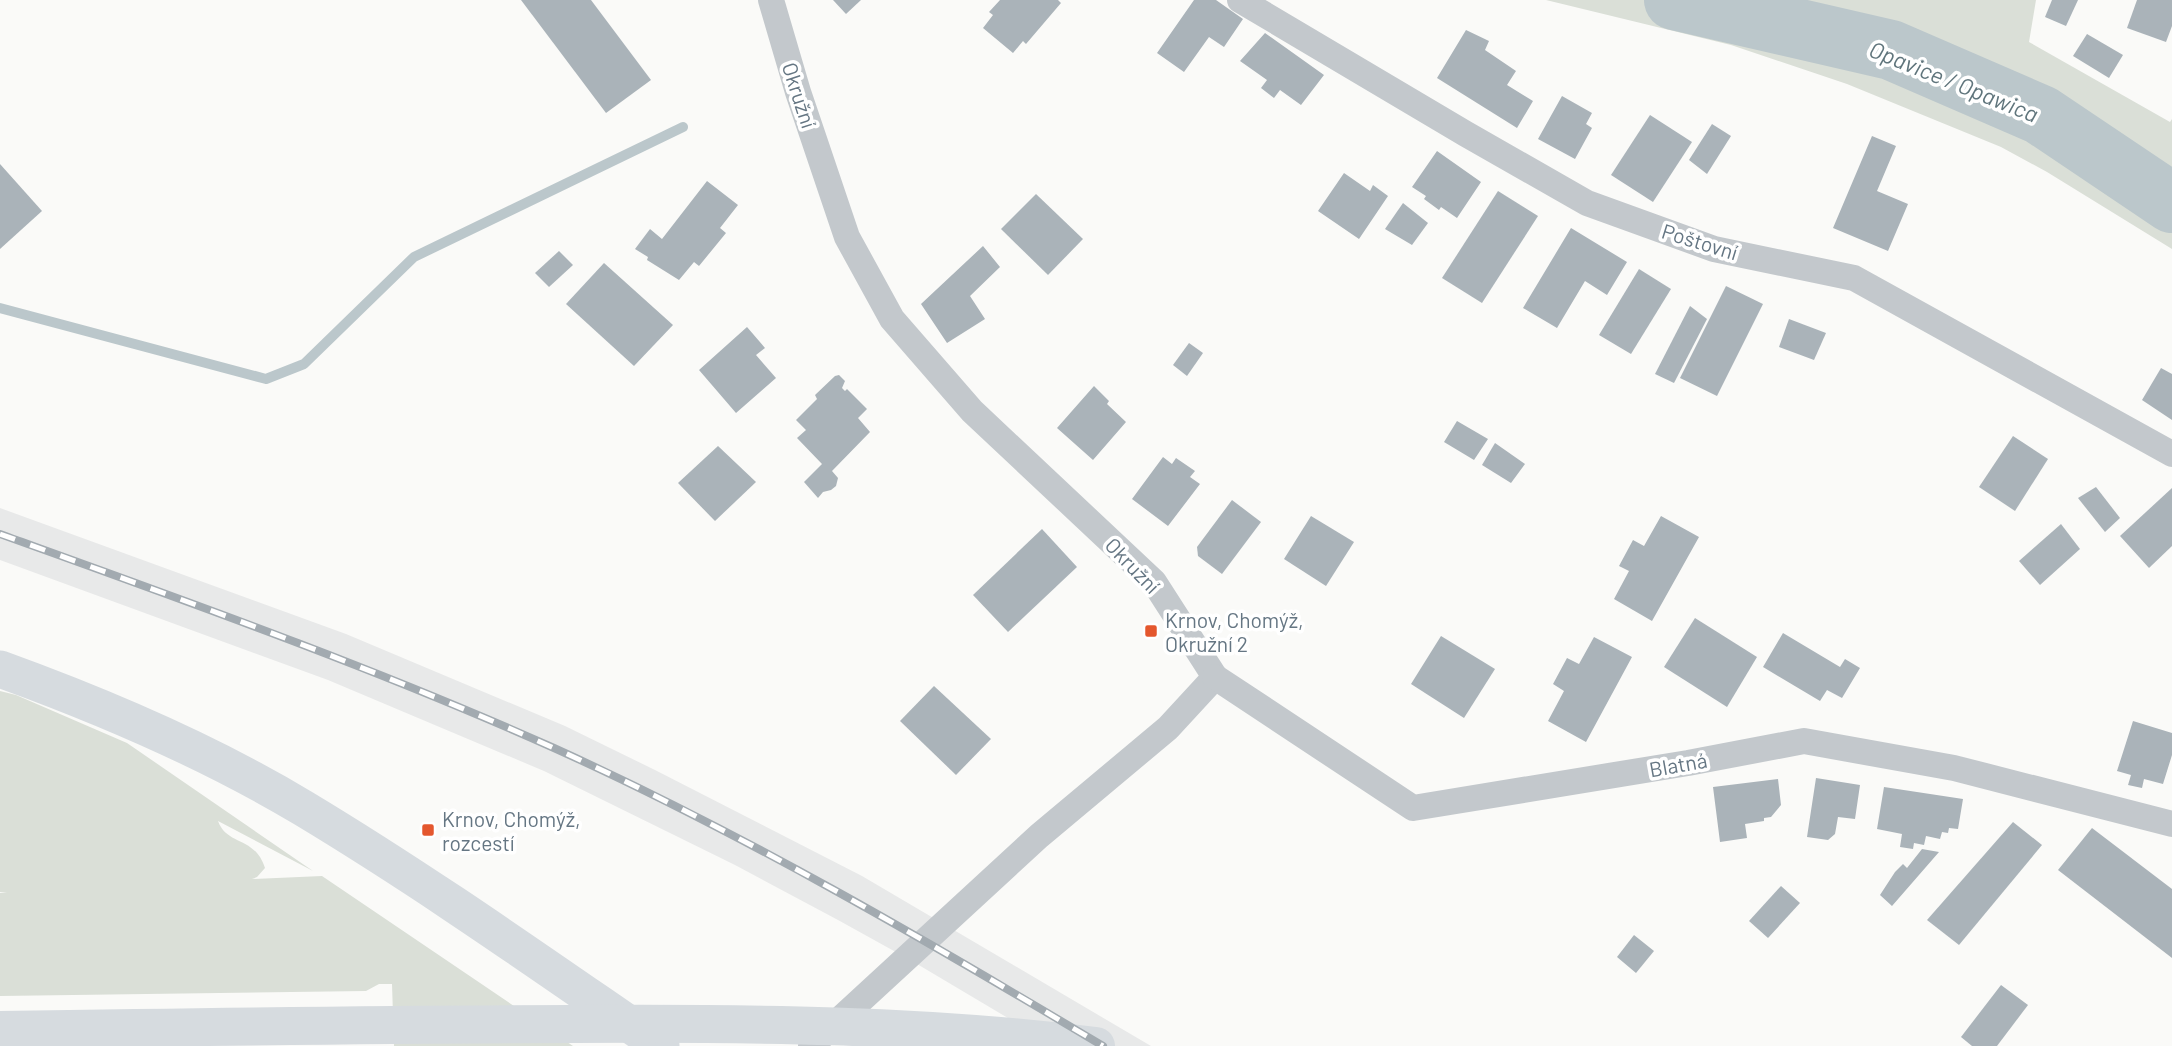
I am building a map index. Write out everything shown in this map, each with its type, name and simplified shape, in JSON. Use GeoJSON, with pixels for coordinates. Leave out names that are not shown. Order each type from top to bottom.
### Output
{"type":"FeatureCollection","features":[{"type":"Feature","properties":{"kind":"main road"},"geometry":{"type":"LineString","coordinates":[[0,669],[148,727],[302,807],[419,881],[661,1046]]}},
{"type":"Feature","properties":{"kind":"main road"},"geometry":{"type":"LineString","coordinates":[[0,1030],[380,1024],[797,1026],[950,1033],[1096,1046]]}},
{"type":"Feature","properties":{"kind":"street","name":"Okružní"},"geometry":{"type":"LineString","coordinates":[[771,0],[798,92],[847,237],[892,319],[972,411],[1154,582],[1215,677]]}},
{"type":"Feature","properties":{"kind":"street","name":"Poštovní"},"geometry":{"type":"LineString","coordinates":[[1240,0],[1587,203],[1714,249],[1854,278],[2172,454]]}},
{"type":"Feature","properties":{"kind":"street","name":"Blatná"},"geometry":{"type":"LineString","coordinates":[[1215,677],[1413,808],[1804,741],[1954,768],[2172,824]]}},
{"type":"Feature","properties":{"kind":"street"},"geometry":{"type":"LineString","coordinates":[[811,1046],[1039,836],[1168,728],[1215,677]]}},
{"type":"Feature","properties":{"kind":"shaded area"},"geometry":{"type":"Polygon","coordinates":[[[1546,0],[2036,0],[2029,42],[2170,122],[2172,119],[2172,249],[2001,147],[1847,84],[1731,45],[1546,0]]]}},
{"type":"Feature","properties":{"kind":"shaded area"},"geometry":{"type":"Polygon","coordinates":[[[0,508],[346,634],[565,726],[862,876],[1151,1046],[1055,1046],[838,920],[735,865],[544,771],[328,680],[0,560],[0,508]]]}},
{"type":"Feature","properties":{"kind":"shaded area"},"geometry":{"type":"Polygon","coordinates":[[[0,691],[16,695],[127,743],[313,871],[218,821],[222,829],[255,851],[260,858],[265,868],[252,879],[322,876],[573,1046],[394,1046],[392,984],[379,984],[366,991],[0,996],[0,893],[7,892],[0,892],[0,691]]]}},
{"type":"Feature","properties":{"kind":"building"},"geometry":{"type":"Polygon","coordinates":[[[521,0],[591,0],[651,80],[606,113],[521,0]]]}},
{"type":"Feature","properties":{"kind":"building"},"geometry":{"type":"Polygon","coordinates":[[[833,0],[861,0],[846,14],[833,0]]]}},
{"type":"Feature","properties":{"kind":"building"},"geometry":{"type":"Polygon","coordinates":[[[1000,0],[1058,0],[1061,3],[1026,44],[1023,41],[1013,53],[983,28],[993,15],[989,12],[1000,0]]]}},
{"type":"Feature","properties":{"kind":"building"},"geometry":{"type":"Polygon","coordinates":[[[1194,0],[1216,0],[1243,19],[1224,47],[1209,37],[1184,72],[1157,53],[1194,0]]]}},
{"type":"Feature","properties":{"kind":"building"},"geometry":{"type":"Polygon","coordinates":[[[2052,0],[2078,0],[2066,26],[2045,17],[2052,0]]]}},
{"type":"Feature","properties":{"kind":"building"},"geometry":{"type":"Polygon","coordinates":[[[2137,0],[2172,0],[2172,26],[2166,42],[2127,28],[2137,0]]]}},
{"type":"Feature","properties":{"kind":"building"},"geometry":{"type":"Polygon","coordinates":[[[1466,30],[1489,41],[1485,50],[1516,71],[1507,85],[1533,101],[1517,128],[1437,78],[1466,30]]]}},
{"type":"Feature","properties":{"kind":"building"},"geometry":{"type":"Polygon","coordinates":[[[1265,33],[1324,75],[1301,105],[1280,90],[1274,98],[1261,88],[1267,80],[1240,61],[1265,33]]]}},
{"type":"Feature","properties":{"kind":"building"},"geometry":{"type":"Polygon","coordinates":[[[2087,34],[2123,55],[2109,78],[2073,56],[2087,34]]]}},
{"type":"Feature","properties":{"kind":"building"},"geometry":{"type":"Polygon","coordinates":[[[1562,96],[1592,113],[1586,124],[1592,128],[1575,159],[1538,139],[1562,96]]]}},
{"type":"Feature","properties":{"kind":"building"},"geometry":{"type":"Polygon","coordinates":[[[1650,115],[1692,142],[1653,202],[1611,175],[1650,115]]]}},
{"type":"Feature","properties":{"kind":"building"},"geometry":{"type":"Polygon","coordinates":[[[1712,124],[1731,136],[1707,174],[1689,160],[1712,124]]]}},
{"type":"Feature","properties":{"kind":"building"},"geometry":{"type":"Polygon","coordinates":[[[1872,136],[1896,146],[1877,191],[1908,204],[1888,251],[1833,228],[1872,136]]]}},
{"type":"Feature","properties":{"kind":"building"},"geometry":{"type":"Polygon","coordinates":[[[1437,151],[1481,182],[1457,218],[1441,207],[1439,210],[1424,199],[1426,196],[1412,187],[1437,151]]]}},
{"type":"Feature","properties":{"kind":"building"},"geometry":{"type":"Polygon","coordinates":[[[0,164],[42,211],[0,249],[0,164]]]}},
{"type":"Feature","properties":{"kind":"building"},"geometry":{"type":"Polygon","coordinates":[[[1344,173],[1370,191],[1373,185],[1388,196],[1359,239],[1318,211],[1344,173]]]}},
{"type":"Feature","properties":{"kind":"building"},"geometry":{"type":"Polygon","coordinates":[[[707,181],[738,205],[720,228],[726,233],[699,266],[694,262],[679,280],[635,249],[650,229],[662,239],[707,181]]]}},
{"type":"Feature","properties":{"kind":"building"},"geometry":{"type":"Polygon","coordinates":[[[1498,191],[1538,216],[1482,303],[1442,278],[1498,191]]]}},
{"type":"Feature","properties":{"kind":"building"},"geometry":{"type":"Polygon","coordinates":[[[1036,194],[1083,239],[1048,275],[1001,229],[1036,194]]]}},
{"type":"Feature","properties":{"kind":"building"},"geometry":{"type":"Polygon","coordinates":[[[1403,203],[1428,223],[1412,245],[1385,229],[1403,203]]]}},
{"type":"Feature","properties":{"kind":"building"},"geometry":{"type":"Polygon","coordinates":[[[1571,228],[1627,262],[1607,295],[1585,281],[1557,328],[1523,308],[1571,228]]]}},
{"type":"Feature","properties":{"kind":"building"},"geometry":{"type":"Polygon","coordinates":[[[983,246],[1000,267],[970,296],[985,319],[947,343],[921,304],[983,246]]]}},
{"type":"Feature","properties":{"kind":"building"},"geometry":{"type":"Polygon","coordinates":[[[559,251],[573,265],[549,287],[535,273],[559,251]]]}},
{"type":"Feature","properties":{"kind":"building"},"geometry":{"type":"Polygon","coordinates":[[[604,263],[673,325],[634,366],[566,304],[604,263]]]}},
{"type":"Feature","properties":{"kind":"building"},"geometry":{"type":"Polygon","coordinates":[[[1639,269],[1671,289],[1631,354],[1599,335],[1639,269]]]}},
{"type":"Feature","properties":{"kind":"building"},"geometry":{"type":"Polygon","coordinates":[[[1726,286],[1763,304],[1717,396],[1680,378],[1726,286]]]}},
{"type":"Feature","properties":{"kind":"building"},"geometry":{"type":"Polygon","coordinates":[[[1690,306],[1707,319],[1674,383],[1655,374],[1690,306]]]}},
{"type":"Feature","properties":{"kind":"building"},"geometry":{"type":"Polygon","coordinates":[[[1789,319],[1826,333],[1814,360],[1779,347],[1789,319]]]}},
{"type":"Feature","properties":{"kind":"building"},"geometry":{"type":"Polygon","coordinates":[[[747,327],[765,348],[756,355],[776,378],[736,413],[699,370],[747,327]]]}},
{"type":"Feature","properties":{"kind":"building"},"geometry":{"type":"Polygon","coordinates":[[[1189,343],[1203,353],[1187,376],[1173,365],[1189,343]]]}},
{"type":"Feature","properties":{"kind":"building"},"geometry":{"type":"Polygon","coordinates":[[[2161,368],[2172,374],[2172,420],[2142,400],[2161,368]]]}},
{"type":"Feature","properties":{"kind":"building"},"geometry":{"type":"Polygon","coordinates":[[[839,375],[845,381],[842,388],[845,391],[847,389],[867,409],[858,418],[870,432],[832,471],[838,478],[836,486],[823,492],[818,498],[804,482],[822,464],[797,438],[806,430],[796,420],[817,399],[815,395],[839,375]]]}},
{"type":"Feature","properties":{"kind":"building"},"geometry":{"type":"Polygon","coordinates":[[[1094,386],[1109,401],[1107,404],[1126,422],[1093,460],[1057,428],[1094,386]]]}},
{"type":"Feature","properties":{"kind":"building"},"geometry":{"type":"Polygon","coordinates":[[[1457,421],[1488,439],[1474,460],[1444,442],[1457,421]]]}},
{"type":"Feature","properties":{"kind":"building"},"geometry":{"type":"Polygon","coordinates":[[[2013,436],[2048,459],[2015,511],[1979,487],[2013,436]]]}},
{"type":"Feature","properties":{"kind":"building"},"geometry":{"type":"Polygon","coordinates":[[[1495,443],[1525,464],[1511,483],[1482,465],[1495,443]]]}},
{"type":"Feature","properties":{"kind":"building"},"geometry":{"type":"Polygon","coordinates":[[[718,446],[756,482],[715,521],[678,483],[718,446]]]}},
{"type":"Feature","properties":{"kind":"building"},"geometry":{"type":"Polygon","coordinates":[[[1163,457],[1172,464],[1176,458],[1195,471],[1190,477],[1200,484],[1168,526],[1132,499],[1163,457]]]}},
{"type":"Feature","properties":{"kind":"building"},"geometry":{"type":"Polygon","coordinates":[[[2096,487],[2120,518],[2105,532],[2078,498],[2096,487]]]}},
{"type":"Feature","properties":{"kind":"building"},"geometry":{"type":"Polygon","coordinates":[[[2172,488],[2172,546],[2149,568],[2120,536],[2172,488]]]}},
{"type":"Feature","properties":{"kind":"building"},"geometry":{"type":"Polygon","coordinates":[[[1232,500],[1261,522],[1222,574],[1198,556],[1197,547],[1232,500]]]}},
{"type":"Feature","properties":{"kind":"building"},"geometry":{"type":"Polygon","coordinates":[[[1311,516],[1354,542],[1326,586],[1284,559],[1311,516]]]}},
{"type":"Feature","properties":{"kind":"building"},"geometry":{"type":"Polygon","coordinates":[[[1661,516],[1699,537],[1652,621],[1614,599],[1629,571],[1619,566],[1633,540],[1644,546],[1661,516]]]}},
{"type":"Feature","properties":{"kind":"building"},"geometry":{"type":"Polygon","coordinates":[[[2061,524],[2080,549],[2040,585],[2019,561],[2061,524]]]}},
{"type":"Feature","properties":{"kind":"building"},"geometry":{"type":"Polygon","coordinates":[[[1042,529],[1077,567],[1008,632],[973,595],[1042,529]]]}},
{"type":"Feature","properties":{"kind":"building"},"geometry":{"type":"Polygon","coordinates":[[[1695,618],[1757,657],[1727,707],[1664,667],[1695,618]]]}},
{"type":"Feature","properties":{"kind":"building"},"geometry":{"type":"Polygon","coordinates":[[[1783,633],[1840,667],[1845,659],[1860,668],[1842,698],[1827,690],[1820,701],[1763,667],[1783,633]]]}},
{"type":"Feature","properties":{"kind":"building"},"geometry":{"type":"Polygon","coordinates":[[[1441,636],[1495,669],[1464,718],[1411,684],[1441,636]]]}},
{"type":"Feature","properties":{"kind":"building"},"geometry":{"type":"Polygon","coordinates":[[[1594,637],[1632,657],[1586,742],[1548,721],[1564,691],[1553,684],[1567,658],[1579,664],[1594,637]]]}},
{"type":"Feature","properties":{"kind":"building"},"geometry":{"type":"Polygon","coordinates":[[[934,686],[991,739],[956,775],[900,721],[934,686]]]}},
{"type":"Feature","properties":{"kind":"building"},"geometry":{"type":"Polygon","coordinates":[[[2133,721],[2172,733],[2172,755],[2163,784],[2144,779],[2142,788],[2128,785],[2131,775],[2117,771],[2133,721]]]}},
{"type":"Feature","properties":{"kind":"building"},"geometry":{"type":"Polygon","coordinates":[[[1816,778],[1860,785],[1855,819],[1838,817],[1835,834],[1828,840],[1807,837],[1816,778]]]}},
{"type":"Feature","properties":{"kind":"building"},"geometry":{"type":"Polygon","coordinates":[[[1778,779],[1781,805],[1771,817],[1745,824],[1747,838],[1720,842],[1713,787],[1778,779]]]}},
{"type":"Feature","properties":{"kind":"building"},"geometry":{"type":"Polygon","coordinates":[[[1884,787],[1963,799],[1958,829],[1949,828],[1948,833],[1942,832],[1940,839],[1926,836],[1924,845],[1914,843],[1913,849],[1900,847],[1902,834],[1877,829],[1884,787]]]}},
{"type":"Feature","properties":{"kind":"building"},"geometry":{"type":"Polygon","coordinates":[[[2013,822],[2042,845],[1959,945],[1927,920],[2013,822]]]}},
{"type":"Feature","properties":{"kind":"building"},"geometry":{"type":"Polygon","coordinates":[[[2092,828],[2172,889],[2172,958],[2058,870],[2092,828]]]}},
{"type":"Feature","properties":{"kind":"building"},"geometry":{"type":"Polygon","coordinates":[[[1922,849],[1939,852],[1892,906],[1880,895],[1895,872],[1903,864],[1907,868],[1922,849]]]}},
{"type":"Feature","properties":{"kind":"building"},"geometry":{"type":"Polygon","coordinates":[[[1781,886],[1800,903],[1768,938],[1749,921],[1781,886]]]}},
{"type":"Feature","properties":{"kind":"building"},"geometry":{"type":"Polygon","coordinates":[[[1634,935],[1654,951],[1636,973],[1617,957],[1634,935]]]}},
{"type":"Feature","properties":{"kind":"building"},"geometry":{"type":"Polygon","coordinates":[[[2001,985],[2028,1005],[1997,1046],[1972,1046],[1961,1037],[2001,985]]]}},
{"type":"Feature","properties":{"kind":"waterway","name":"Opavice / Opawica"},"geometry":{"type":"LineString","coordinates":[[1674,0],[1891,50],[2041,115],[2172,203]]}},
{"type":"Feature","properties":{"kind":"waterway"},"geometry":{"type":"LineString","coordinates":[[0,308],[266,379],[304,364],[414,257],[683,127]]}},
{"type":"Feature","properties":{"kind":"railway"},"geometry":{"type":"LineString","coordinates":[[0,534],[348,662],[554,748],[695,816],[833,889],[1103,1046]]}},
{"type":"Feature","properties":{"kind":"place","name":"Krnov, Chomýž, Okružní 2"},"geometry":{"type":"Point","coordinates":[1151,631]}},
{"type":"Feature","properties":{"kind":"place","name":"Krnov, Chomýž, rozcestí"},"geometry":{"type":"Point","coordinates":[428,830]}}]}
